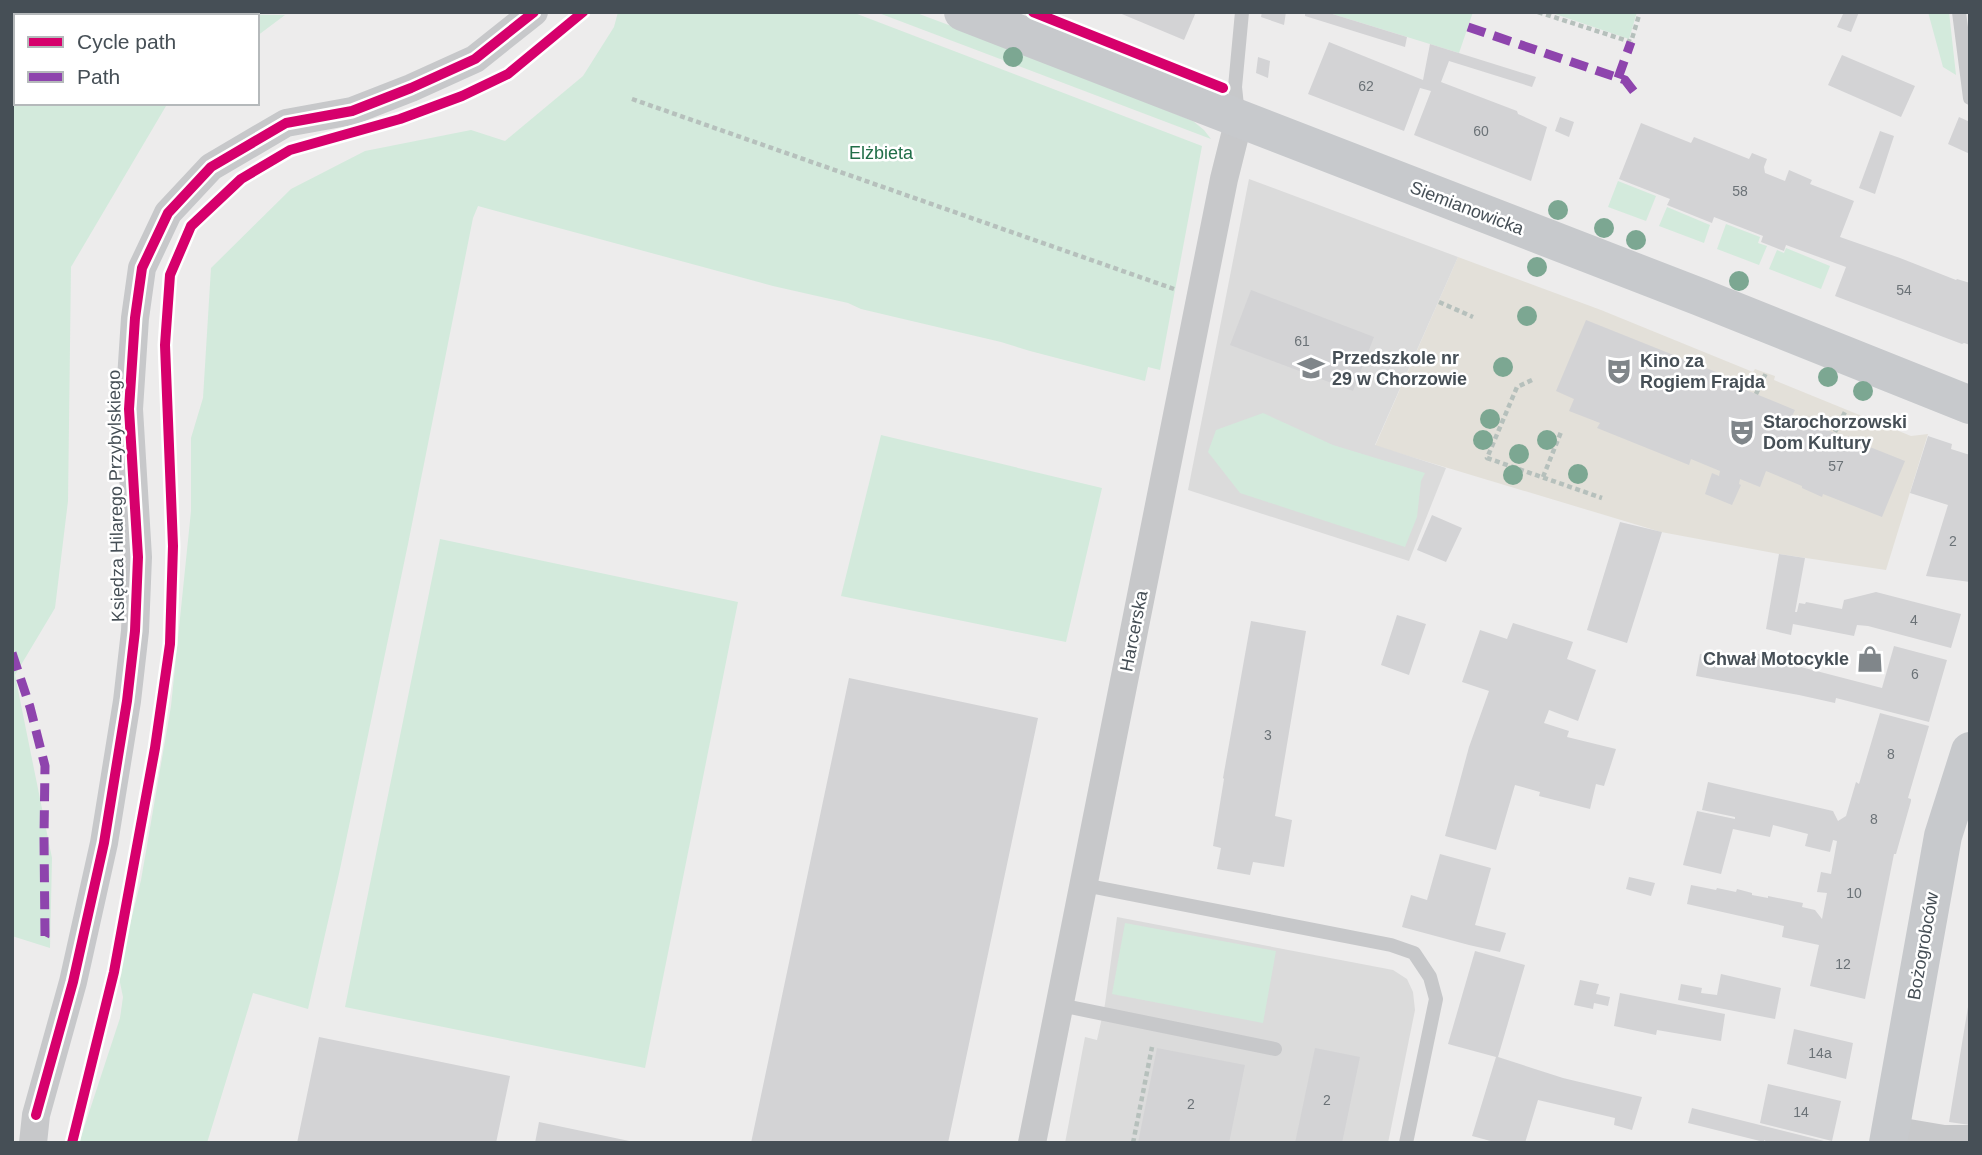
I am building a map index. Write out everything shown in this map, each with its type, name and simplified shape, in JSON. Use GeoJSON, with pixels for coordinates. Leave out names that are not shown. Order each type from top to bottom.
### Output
{"type":"FeatureCollection","features":[{"type":"Feature","properties":{"kind":"street","name":"Księdza Hilarego Przybylskiego"},"geometry":{"type":"LineString","coordinates":[[33,1143],[36,1115],[73,982],[104,842],[127,701],[135,631],[138,557],[129,409],[135,318],[142,268],[168,213],[211,167],[286,123],[352,111],[475,59],[534,12]]}},
{"type":"Feature","properties":{"kind":"street","name":"Siemianowicka"},"geometry":{"type":"LineString","coordinates":[[962,12],[1700,297],[1970,405]]}},
{"type":"Feature","properties":{"kind":"street","name":"Harcerska"},"geometry":{"type":"LineString","coordinates":[[1032,1143],[1238,119]]}},
{"type":"Feature","properties":{"kind":"street","name":"Bożogrobców"},"geometry":{"type":"LineString","coordinates":[[1889,1136],[1943,836],[1970,751]]}},
{"type":"Feature","properties":{"kind":"street","name":"Księdza Hilarego Przybylskiego"},"geometry":{"type":"LineString","coordinates":[[22,1143],[36,1115]]}},
{"type":"Feature","properties":{"kind":"street"},"geometry":{"type":"LineString","coordinates":[[1889,1136],[1970,1139]]}},
{"type":"Feature","properties":{"kind":"lane"},"geometry":{"type":"LineString","coordinates":[[1238,119],[1235,87],[1242,12]]}},
{"type":"Feature","properties":{"kind":"lane"},"geometry":{"type":"LineString","coordinates":[[1959,12],[1970,98]]}},
{"type":"Feature","properties":{"kind":"lane"},"geometry":{"type":"LineString","coordinates":[[1084,885],[1391,945],[1414,953],[1430,976],[1436,999],[1406,1143]]}},
{"type":"Feature","properties":{"kind":"lane"},"geometry":{"type":"LineString","coordinates":[[1060,1005],[1275,1049]]}},
{"type":"Feature","properties":{"kind":"path"},"geometry":{"type":"LineString","coordinates":[[1538,12],[1631,42],[1640,12]]}},
{"type":"Feature","properties":{"kind":"path"},"geometry":{"type":"LineString","coordinates":[[632,100],[1175,290]]}},
{"type":"Feature","properties":{"kind":"path"},"geometry":{"type":"LineString","coordinates":[[1438,302],[1474,317]]}},
{"type":"Feature","properties":{"kind":"path"},"geometry":{"type":"LineString","coordinates":[[1756,394],[1766,373]]}},
{"type":"Feature","properties":{"kind":"path"},"geometry":{"type":"LineString","coordinates":[[1532,380],[1517,387],[1487,458],[1602,498]]}},
{"type":"Feature","properties":{"kind":"path"},"geometry":{"type":"LineString","coordinates":[[1835,432],[1846,410]]}},
{"type":"Feature","properties":{"kind":"path"},"geometry":{"type":"LineString","coordinates":[[1543,477],[1561,432]]}},
{"type":"Feature","properties":{"kind":"path"},"geometry":{"type":"LineString","coordinates":[[1133,1143],[1152,1047]]}},
{"type":"Feature","properties":{"kind":"shaded area","name":"Przedszkole nr 29 w Chorzowie"},"geometry":{"type":"Polygon","coordinates":[[[1249,179],[1458,257],[1375,445],[1446,468],[1409,561],[1188,490],[1249,179]]]}},
{"type":"Feature","properties":{"kind":"shaded area"},"geometry":{"type":"Polygon","coordinates":[[[1458,257],[1601,310],[1753,372],[1755,369],[1775,376],[1774,380],[1911,436],[1928,434],[1886,570],[1661,532],[1375,446],[1458,257]]]}},
{"type":"Feature","properties":{"kind":"shaded area"},"geometry":{"type":"Polygon","coordinates":[[[1117,917],[1393,970],[1407,979],[1413,992],[1415,1010],[1388,1143],[1065,1143],[1085,1037],[1097,1040],[1105,1004],[1117,917]]]}},
{"type":"Feature","properties":{"kind":"green space"},"geometry":{"type":"Polygon","coordinates":[[[12,12],[194,14],[14,14],[14,105],[167,105],[71,267],[68,501],[55,608],[15,675],[52,858],[50,948],[12,936],[12,12]]]}},
{"type":"Feature","properties":{"kind":"green space","name":"Elżbieta"},"geometry":{"type":"Polygon","coordinates":[[[618,12],[852,12],[1202,146],[1160,370],[1148,367],[1145,381],[1001,342],[773,286],[478,206],[473,218],[408,544],[308,1009],[253,993],[207,1143],[79,1143],[120,1018],[123,997],[118,973],[141,880],[171,706],[191,511],[191,438],[203,398],[211,268],[291,189],[365,151],[471,130],[505,141],[583,76],[614,27],[618,12]]]}},
{"type":"Feature","properties":{"kind":"green space"},"geometry":{"type":"Polygon","coordinates":[[[876,12],[914,12],[1021,52],[1193,121],[1211,139],[876,12]]]}},
{"type":"Feature","properties":{"kind":"green space"},"geometry":{"type":"Polygon","coordinates":[[[1326,12],[1473,12],[1459,53],[1326,12]]]}},
{"type":"Feature","properties":{"kind":"green space"},"geometry":{"type":"Polygon","coordinates":[[[1549,12],[1637,12],[1629,39],[1549,12]]]}},
{"type":"Feature","properties":{"kind":"green space"},"geometry":{"type":"Polygon","coordinates":[[[1928,12],[1949,12],[1956,75],[1943,67],[1928,12]]]}},
{"type":"Feature","properties":{"kind":"green space"},"geometry":{"type":"Polygon","coordinates":[[[259,15],[285,15],[259,34],[259,15]]]}},
{"type":"Feature","properties":{"kind":"green space"},"geometry":{"type":"Polygon","coordinates":[[[1618,181],[1656,196],[1646,221],[1608,207],[1618,181]]]}},
{"type":"Feature","properties":{"kind":"green space"},"geometry":{"type":"Polygon","coordinates":[[[1667,207],[1710,225],[1704,243],[1659,226],[1667,207]]]}},
{"type":"Feature","properties":{"kind":"green space"},"geometry":{"type":"Polygon","coordinates":[[[1726,224],[1760,237],[1758,243],[1767,246],[1759,265],[1717,249],[1726,224]]]}},
{"type":"Feature","properties":{"kind":"green space"},"geometry":{"type":"Polygon","coordinates":[[[1786,248],[1830,266],[1821,289],[1769,269],[1777,250],[1784,253],[1786,248]]]}},
{"type":"Feature","properties":{"kind":"green space"},"geometry":{"type":"Polygon","coordinates":[[[1263,413],[1333,445],[1425,473],[1421,481],[1417,517],[1405,547],[1240,493],[1208,452],[1216,430],[1263,413]]]}},
{"type":"Feature","properties":{"kind":"green space"},"geometry":{"type":"Polygon","coordinates":[[[881,435],[1102,488],[1066,642],[841,596],[881,435]]]}},
{"type":"Feature","properties":{"kind":"green space"},"geometry":{"type":"Polygon","coordinates":[[[440,539],[738,602],[645,1068],[345,1007],[440,539]]]}},
{"type":"Feature","properties":{"kind":"green space"},"geometry":{"type":"Polygon","coordinates":[[[1125,923],[1276,951],[1263,1023],[1112,994],[1125,923]]]}},
{"type":"Feature","properties":{"kind":"building"},"geometry":{"type":"Polygon","coordinates":[[[1117,12],[1196,12],[1184,40],[1117,12]]]}},
{"type":"Feature","properties":{"kind":"building"},"geometry":{"type":"Polygon","coordinates":[[[1262,12],[1286,12],[1284,25],[1261,17],[1262,12]]]}},
{"type":"Feature","properties":{"kind":"building"},"geometry":{"type":"Polygon","coordinates":[[[1305,12],[1326,12],[1407,37],[1405,47],[1305,16],[1305,12]]]}},
{"type":"Feature","properties":{"kind":"building"},"geometry":{"type":"Polygon","coordinates":[[[1844,12],[1859,12],[1851,32],[1837,27],[1844,12]]]}},
{"type":"Feature","properties":{"kind":"building"},"geometry":{"type":"Polygon","coordinates":[[[1329,42],[1423,80],[1430,44],[1536,77],[1532,87],[1449,61],[1441,82],[1517,111],[1518,114],[1547,127],[1531,181],[1414,135],[1431,91],[1420,88],[1404,131],[1308,94],[1329,42]]]}},
{"type":"Feature","properties":{"kind":"building"},"geometry":{"type":"Polygon","coordinates":[[[1842,55],[1915,86],[1901,117],[1828,85],[1842,55]]]}},
{"type":"Feature","properties":{"kind":"building"},"geometry":{"type":"Polygon","coordinates":[[[1258,57],[1270,61],[1268,78],[1256,73],[1258,57]]]}},
{"type":"Feature","properties":{"kind":"building"},"geometry":{"type":"Polygon","coordinates":[[[1560,117],[1574,122],[1569,137],[1555,131],[1560,117]]]}},
{"type":"Feature","properties":{"kind":"building"},"geometry":{"type":"Polygon","coordinates":[[[1959,117],[1970,122],[1970,154],[1948,144],[1959,117]]]}},
{"type":"Feature","properties":{"kind":"building"},"geometry":{"type":"Polygon","coordinates":[[[1641,123],[1691,143],[1694,137],[1749,159],[1752,153],[1767,159],[1765,173],[1785,181],[1789,170],[1812,180],[1810,184],[1854,201],[1840,237],[1970,283],[1970,345],[1835,296],[1846,267],[1786,245],[1784,251],[1761,242],[1763,236],[1714,217],[1712,223],[1667,205],[1670,199],[1619,179],[1641,123]]]}},
{"type":"Feature","properties":{"kind":"building"},"geometry":{"type":"Polygon","coordinates":[[[1880,131],[1894,136],[1875,194],[1859,188],[1880,131]]]}},
{"type":"Feature","properties":{"kind":"building"},"geometry":{"type":"Polygon","coordinates":[[[1251,290],[1374,337],[1353,391],[1230,345],[1251,290]]]}},
{"type":"Feature","properties":{"kind":"building"},"geometry":{"type":"Polygon","coordinates":[[[1586,320],[1726,376],[1724,381],[1795,410],[1792,416],[1905,461],[1882,517],[1823,494],[1822,497],[1766,471],[1760,487],[1740,479],[1741,485],[1732,505],[1705,494],[1712,473],[1719,476],[1720,471],[1691,459],[1689,465],[1597,428],[1600,423],[1569,411],[1574,399],[1556,391],[1586,320]]]}},
{"type":"Feature","properties":{"kind":"building"},"geometry":{"type":"Polygon","coordinates":[[[1928,436],[1952,444],[1951,449],[1970,455],[1970,582],[1926,576],[1948,505],[1910,493],[1928,436]]]}},
{"type":"Feature","properties":{"kind":"building"},"geometry":{"type":"Polygon","coordinates":[[[1432,515],[1462,528],[1446,562],[1417,550],[1432,515]]]}},
{"type":"Feature","properties":{"kind":"building"},"geometry":{"type":"Polygon","coordinates":[[[1620,522],[1662,532],[1627,643],[1587,630],[1620,522]]]}},
{"type":"Feature","properties":{"kind":"building"},"geometry":{"type":"Polygon","coordinates":[[[1779,554],[1805,558],[1795,612],[1799,603],[1806,602],[1842,609],[1844,600],[1876,592],[1961,614],[1951,648],[1868,626],[1857,625],[1854,636],[1793,624],[1791,635],[1766,629],[1779,554]]]}},
{"type":"Feature","properties":{"kind":"building"},"geometry":{"type":"Polygon","coordinates":[[[1397,615],[1426,624],[1409,675],[1381,665],[1397,615]]]}},
{"type":"Feature","properties":{"kind":"building"},"geometry":{"type":"Polygon","coordinates":[[[1251,621],[1306,631],[1275,816],[1292,820],[1284,867],[1253,862],[1250,875],[1217,869],[1221,848],[1213,846],[1251,621]]]}},
{"type":"Feature","properties":{"kind":"building"},"geometry":{"type":"Polygon","coordinates":[[[1513,623],[1573,642],[1567,659],[1596,670],[1578,721],[1549,710],[1544,723],[1569,731],[1567,737],[1616,749],[1604,786],[1596,784],[1590,809],[1539,796],[1540,792],[1515,785],[1496,850],[1445,836],[1469,747],[1489,691],[1462,682],[1480,630],[1507,639],[1513,623]]]}},
{"type":"Feature","properties":{"kind":"building"},"geometry":{"type":"Polygon","coordinates":[[[1894,646],[1947,660],[1929,722],[1836,698],[1835,703],[1696,676],[1700,654],[1750,659],[1751,653],[1771,656],[1771,662],[1882,688],[1894,646]]]}},
{"type":"Feature","properties":{"kind":"building"},"geometry":{"type":"Polygon","coordinates":[[[849,678],[1038,718],[948,1143],[751,1143],[849,678]]]}},
{"type":"Feature","properties":{"kind":"building"},"geometry":{"type":"Polygon","coordinates":[[[1880,713],[1929,726],[1908,798],[1911,801],[1894,854],[1865,999],[1810,986],[1819,945],[1782,937],[1784,926],[1687,904],[1691,885],[1736,892],[1737,889],[1752,895],[1803,903],[1802,907],[1815,910],[1822,919],[1827,893],[1817,892],[1821,872],[1831,874],[1837,841],[1833,840],[1830,852],[1805,846],[1808,834],[1773,825],[1770,837],[1733,829],[1721,874],[1683,865],[1697,811],[1735,819],[1702,810],[1708,782],[1833,811],[1838,821],[1846,816],[1856,782],[1859,784],[1880,713]]]}},
{"type":"Feature","properties":{"kind":"building"},"geometry":{"type":"Polygon","coordinates":[[[1440,854],[1491,868],[1475,925],[1506,933],[1500,952],[1402,927],[1411,895],[1427,900],[1440,854]]]}},
{"type":"Feature","properties":{"kind":"building"},"geometry":{"type":"Polygon","coordinates":[[[1629,877],[1655,883],[1651,896],[1626,889],[1629,877]]]}},
{"type":"Feature","properties":{"kind":"building"},"geometry":{"type":"Polygon","coordinates":[[[1475,951],[1525,965],[1498,1057],[1563,1078],[1642,1097],[1632,1130],[1614,1125],[1615,1118],[1538,1100],[1525,1143],[1498,1143],[1472,1136],[1496,1057],[1448,1044],[1475,951]]]}},
{"type":"Feature","properties":{"kind":"building"},"geometry":{"type":"Polygon","coordinates":[[[1721,974],[1781,988],[1775,1019],[1678,1000],[1681,984],[1702,988],[1701,993],[1717,995],[1721,974]]]}},
{"type":"Feature","properties":{"kind":"building"},"geometry":{"type":"Polygon","coordinates":[[[1580,980],[1599,984],[1596,994],[1610,997],[1608,1006],[1594,1003],[1593,1009],[1574,1005],[1580,980]]]}},
{"type":"Feature","properties":{"kind":"building"},"geometry":{"type":"Polygon","coordinates":[[[1620,993],[1725,1014],[1721,1041],[1657,1030],[1656,1035],[1614,1026],[1620,993]]]}},
{"type":"Feature","properties":{"kind":"building"},"geometry":{"type":"Polygon","coordinates":[[[1970,1007],[1970,1125],[1949,1122],[1970,1007]]]}},
{"type":"Feature","properties":{"kind":"building"},"geometry":{"type":"Polygon","coordinates":[[[1794,1029],[1853,1043],[1846,1079],[1787,1064],[1794,1029]]]}},
{"type":"Feature","properties":{"kind":"building"},"geometry":{"type":"Polygon","coordinates":[[[319,1037],[510,1076],[496,1143],[297,1143],[319,1037]]]}},
{"type":"Feature","properties":{"kind":"building"},"geometry":{"type":"Polygon","coordinates":[[[1157,1048],[1245,1065],[1229,1143],[1138,1143],[1157,1048]]]}},
{"type":"Feature","properties":{"kind":"building"},"geometry":{"type":"Polygon","coordinates":[[[1315,1048],[1360,1057],[1342,1143],[1295,1143],[1315,1048]]]}},
{"type":"Feature","properties":{"kind":"building"},"geometry":{"type":"Polygon","coordinates":[[[1768,1084],[1841,1101],[1832,1141],[1760,1123],[1768,1084]]]}},
{"type":"Feature","properties":{"kind":"building"},"geometry":{"type":"Polygon","coordinates":[[[1692,1108],[1828,1142],[1769,1143],[1688,1123],[1692,1108]]]}},
{"type":"Feature","properties":{"kind":"building"},"geometry":{"type":"Polygon","coordinates":[[[539,1122],[634,1142],[535,1143],[539,1122]]]}},
{"type":"Feature","properties":{"kind":"marked path"},"geometry":{"type":"LineString","coordinates":[[1468,27],[1625,80],[1638,97]]}},
{"type":"Feature","properties":{"kind":"marked path"},"geometry":{"type":"LineString","coordinates":[[1618,78],[1631,42]]}},
{"type":"Feature","properties":{"kind":"marked path"},"geometry":{"type":"LineString","coordinates":[[12,653],[30,707],[45,766],[45,936],[41,944]]}},
{"type":"Feature","properties":{"kind":"cycle path"},"geometry":{"type":"LineString","coordinates":[[36,1115],[73,982],[104,843],[127,701],[135,631],[138,557],[129,409],[135,318],[142,268],[168,213],[211,167],[286,123],[352,111],[475,59],[534,12]]}},
{"type":"Feature","properties":{"kind":"cycle path"},"geometry":{"type":"LineString","coordinates":[[72,1143],[114,972],[155,748],[170,644],[173,546],[165,345],[170,275],[191,226],[241,179],[290,150],[400,119],[462,96],[508,74],[583,12]]}},
{"type":"Feature","properties":{"kind":"cycle path"},"geometry":{"type":"LineString","coordinates":[[1033,12],[1223,88]]}},
{"type":"Feature","properties":{"kind":"place","name":"Przedszkole nr 29 w Chorzowie"},"geometry":{"type":"Point","coordinates":[1311,368]}},
{"type":"Feature","properties":{"kind":"place","name":"Kino za Rogiem Frajda"},"geometry":{"type":"Point","coordinates":[1619,371]}},
{"type":"Feature","properties":{"kind":"place","name":"Starochorzowski Dom Kultury"},"geometry":{"type":"Point","coordinates":[1742,432]}},
{"type":"Feature","properties":{"kind":"place","name":"Chwał Motocykle"},"geometry":{"type":"Point","coordinates":[1870,659]}}]}
